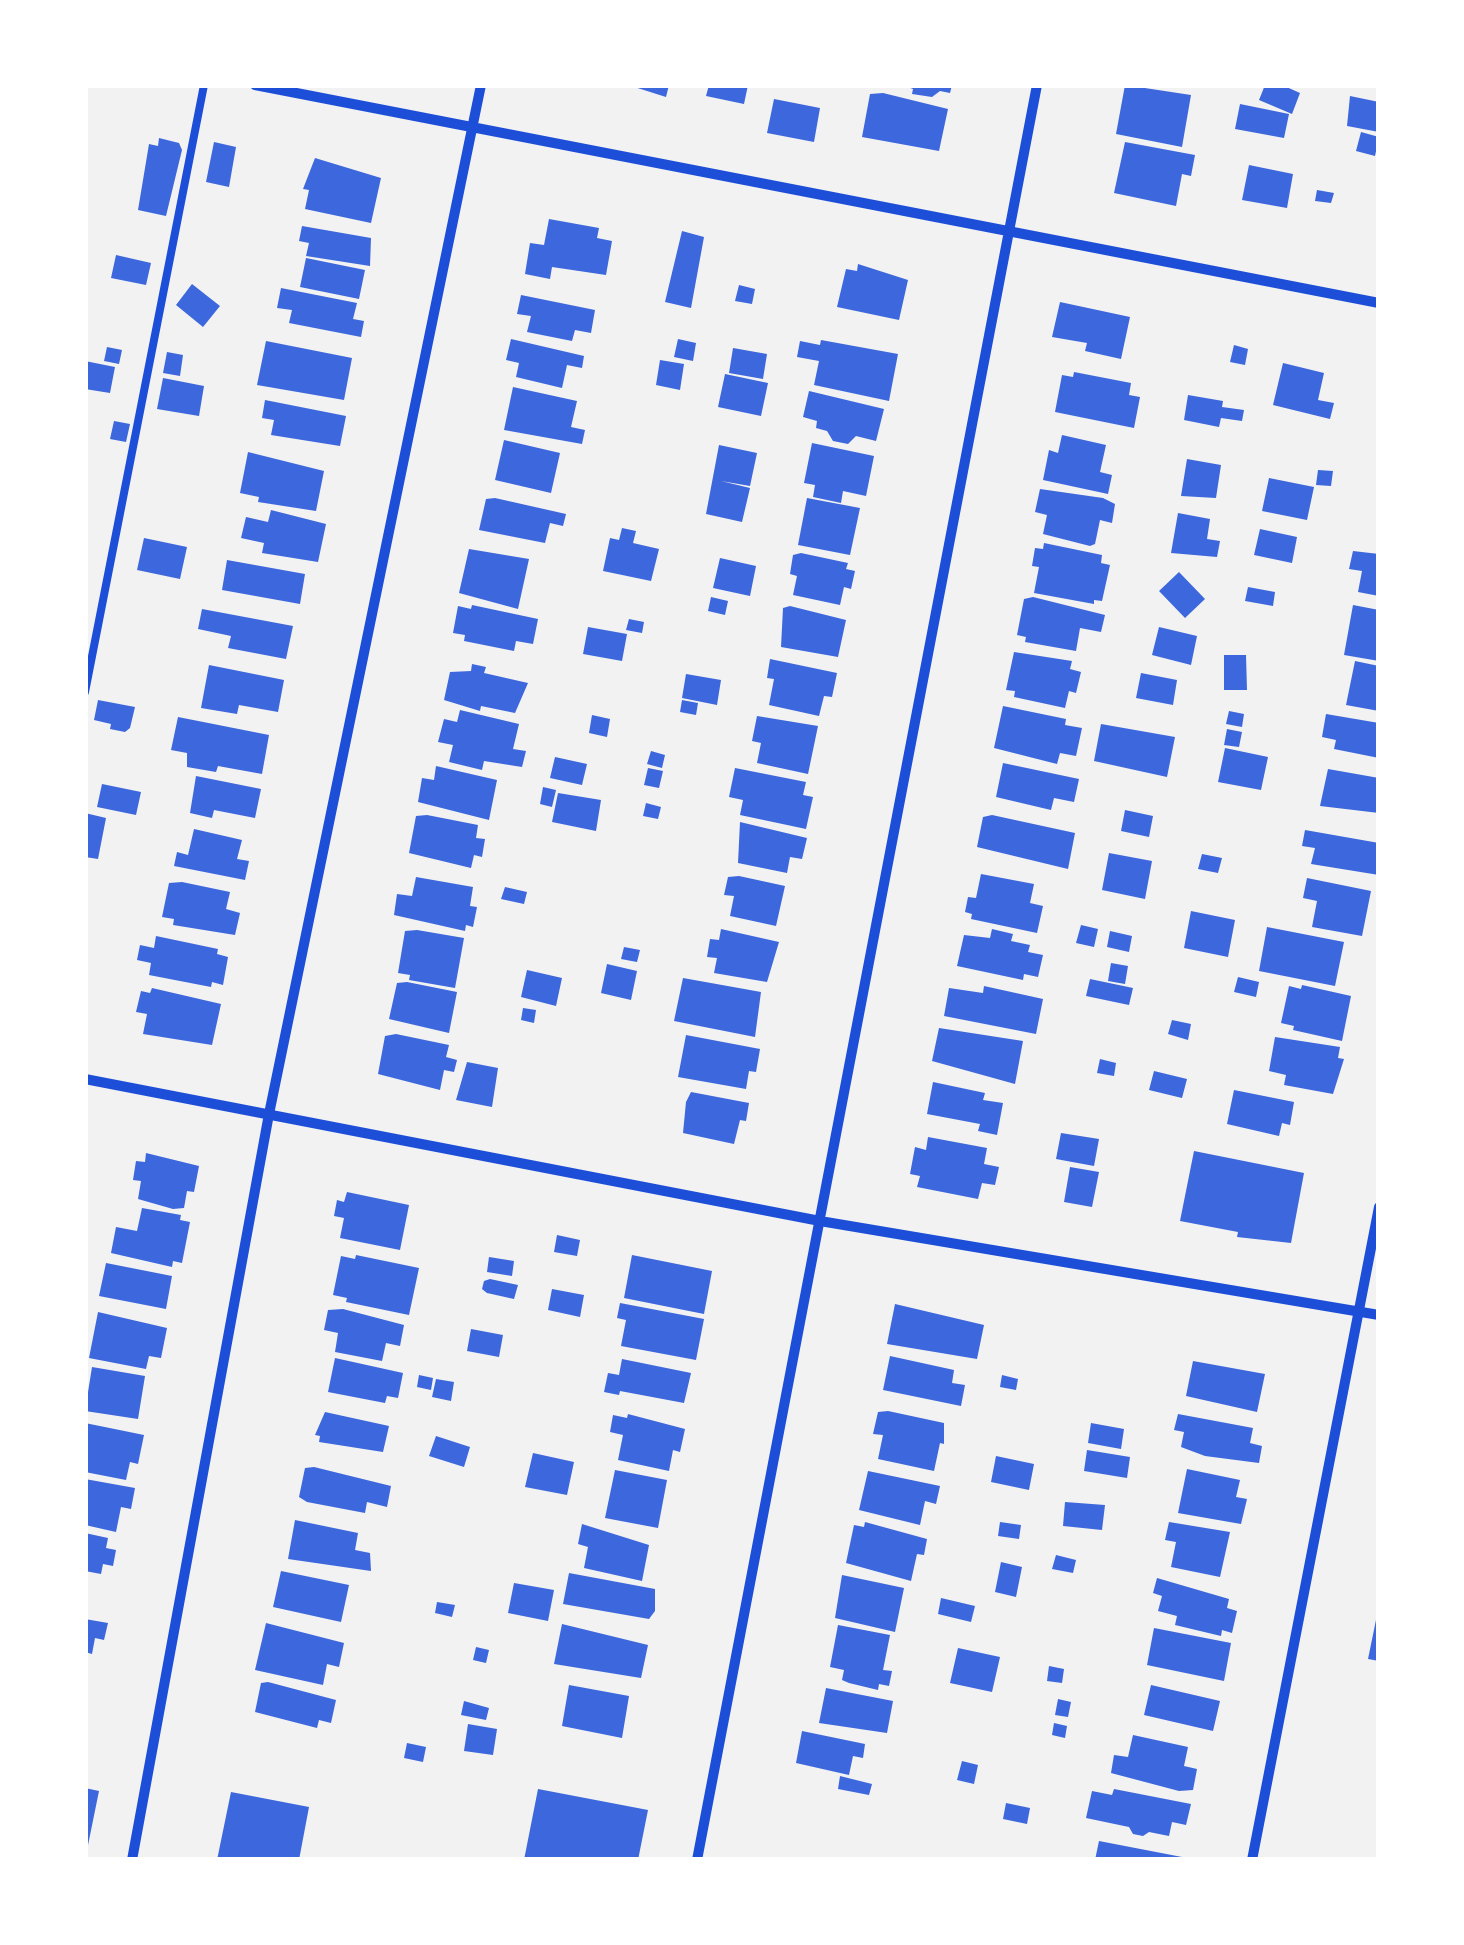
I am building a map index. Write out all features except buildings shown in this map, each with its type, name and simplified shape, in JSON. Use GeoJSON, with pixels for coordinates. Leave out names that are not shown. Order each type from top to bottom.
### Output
{"type":"FeatureCollection","features":[{"type":"Feature","properties":{"kind":"street"},"geometry":{"type":"LineString","coordinates":[[255,85],[1379,303]]}},
{"type":"Feature","properties":{"kind":"street"},"geometry":{"type":"LineString","coordinates":[[132,1860],[270,1114],[481,85]]}},
{"type":"Feature","properties":{"kind":"street"},"geometry":{"type":"LineString","coordinates":[[697,1860],[1037,85]]}},
{"type":"Feature","properties":{"kind":"street"},"geometry":{"type":"LineString","coordinates":[[85,1079],[820,1222],[1379,1316]]}},
{"type":"Feature","properties":{"kind":"street"},"geometry":{"type":"LineString","coordinates":[[1252,1860],[1379,1207]]}},
{"type":"Feature","properties":{"kind":"lane"},"geometry":{"type":"LineString","coordinates":[[85,692],[204,85]]}}]}
